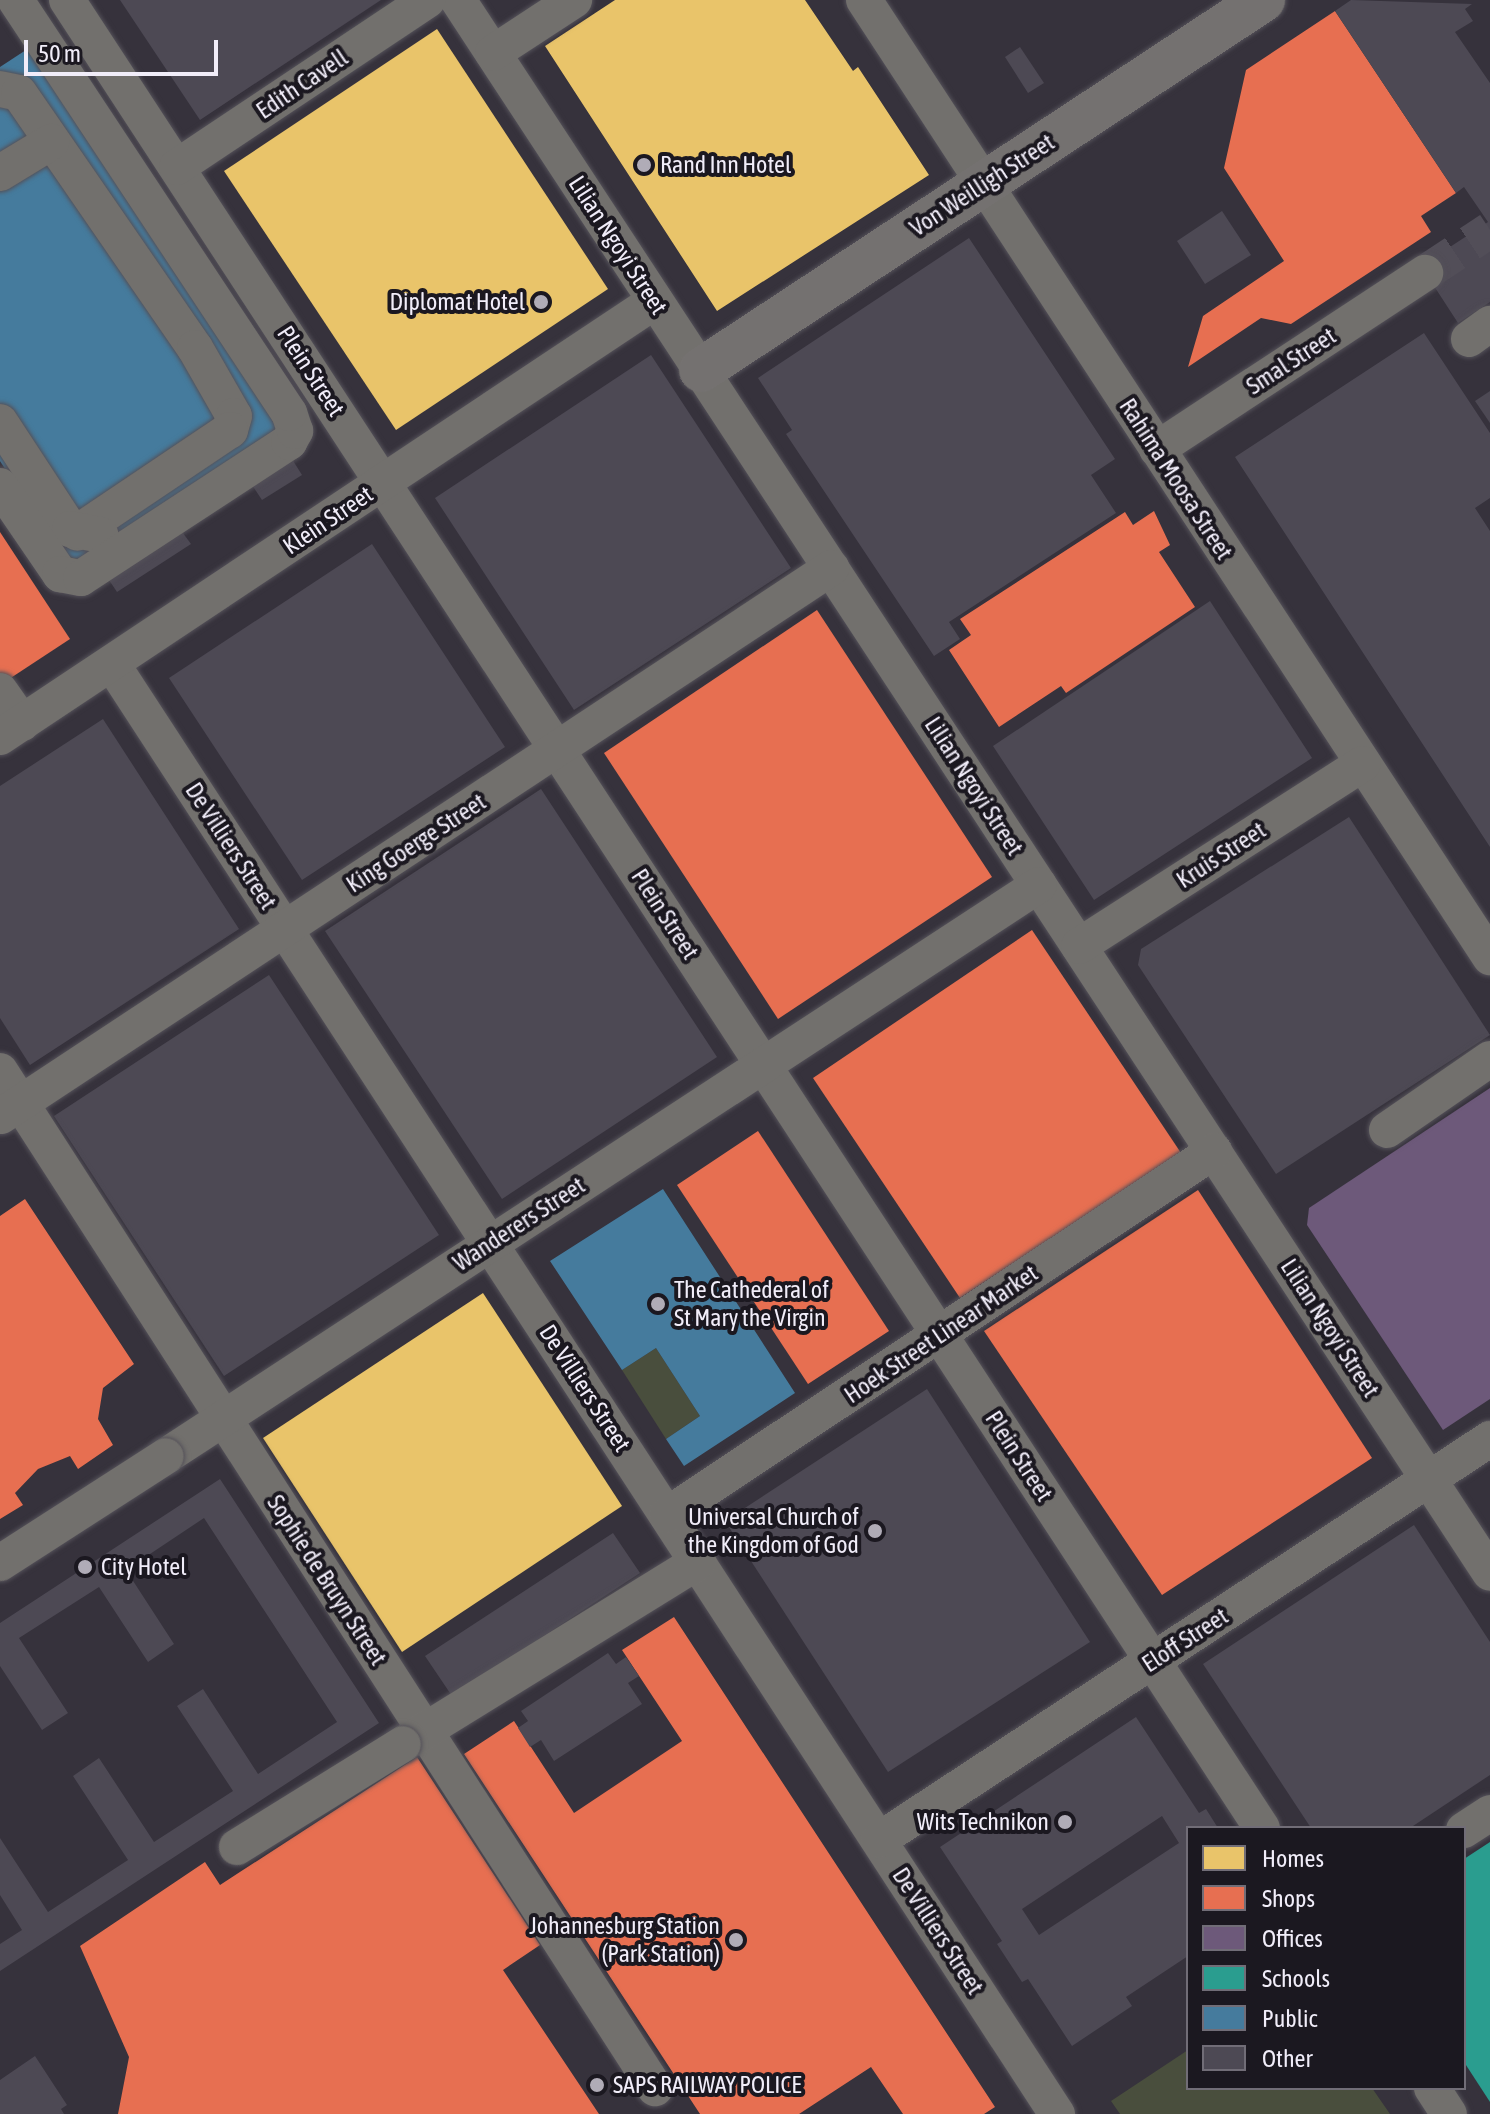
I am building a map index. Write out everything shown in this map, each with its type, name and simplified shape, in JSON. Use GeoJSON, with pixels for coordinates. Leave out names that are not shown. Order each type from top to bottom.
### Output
{"type":"FeatureCollection","features":[{"type":"Feature","properties":{"kind":"main road","name":"Von Weilligh Street"},"geometry":{"type":"LineString","coordinates":[[701,370],[1263,0]]}},
{"type":"Feature","properties":{"kind":"street"},"geometry":{"type":"LineString","coordinates":[[0,486],[60,574],[81,578],[289,442],[295,431],[289,413],[16,0]]}},
{"type":"Feature","properties":{"kind":"street","name":"Plein Street"},"geometry":{"type":"LineString","coordinates":[[67,0],[1261,1826]]}},
{"type":"Feature","properties":{"kind":"street","name":"Edith Cavell"},"geometry":{"type":"LineString","coordinates":[[177,167],[427,0]]}},
{"type":"Feature","properties":{"kind":"street","name":"Lilian Ngoyi Street"},"geometry":{"type":"LineString","coordinates":[[458,0],[1490,1573]]}},
{"type":"Feature","properties":{"kind":"street"},"geometry":{"type":"LineString","coordinates":[[493,53],[574,0]]}},
{"type":"Feature","properties":{"kind":"street","name":"Rahima Moosa Street"},"geometry":{"type":"LineString","coordinates":[[864,0],[1490,957]]}},
{"type":"Feature","properties":{"kind":"street"},"geometry":{"type":"LineString","coordinates":[[0,89],[19,93],[195,348],[234,416],[230,430],[77,533]]}},
{"type":"Feature","properties":{"kind":"street"},"geometry":{"type":"LineString","coordinates":[[0,173],[51,142]]}},
{"type":"Feature","properties":{"kind":"street","name":"Smal Street"},"geometry":{"type":"LineString","coordinates":[[1157,449],[1425,273]]}},
{"type":"Feature","properties":{"kind":"street","name":"Klein Street"},"geometry":{"type":"LineString","coordinates":[[11,730],[655,301]]}},
{"type":"Feature","properties":{"kind":"street"},"geometry":{"type":"LineString","coordinates":[[0,422],[77,533],[91,537],[109,532],[289,413]]}},
{"type":"Feature","properties":{"kind":"street","name":"King Goerge Street"},"geometry":{"type":"LineString","coordinates":[[11,1110],[831,568]]}},
{"type":"Feature","properties":{"kind":"street","name":"De Villiers Street"},"geometry":{"type":"LineString","coordinates":[[112,664],[879,1840],[1044,2109]]}},
{"type":"Feature","properties":{"kind":"street"},"geometry":{"type":"LineString","coordinates":[[0,691],[11,730]]}},
{"type":"Feature","properties":{"kind":"street","name":"Kruis Street"},"geometry":{"type":"LineString","coordinates":[[1079,946],[1363,764]]}},
{"type":"Feature","properties":{"kind":"street","name":"Wanderers Street"},"geometry":{"type":"LineString","coordinates":[[0,1563],[1039,885]]}},
{"type":"Feature","properties":{"kind":"street"},"geometry":{"type":"LineString","coordinates":[[1387,1130],[1490,1059]]}},
{"type":"Feature","properties":{"kind":"street","name":"Sophie de Bruyn Street"},"geometry":{"type":"LineString","coordinates":[[0,1071],[11,1110],[224,1419],[414,1738],[655,2088]]}},
{"type":"Feature","properties":{"kind":"street","name":"Hoek Street Linear Market"},"geometry":{"type":"LineString","coordinates":[[667,1515],[1214,1151]]}},
{"type":"Feature","properties":{"kind":"street","name":"Eloff Street"},"geometry":{"type":"LineString","coordinates":[[879,1840],[1490,1439]]}},
{"type":"Feature","properties":{"kind":"street"},"geometry":{"type":"LineString","coordinates":[[237,1847],[698,1562]]}},
{"type":"Feature","properties":{"kind":"street"},"geometry":{"type":"LineString","coordinates":[[1466,1829],[1490,1813]]}},
{"type":"Feature","properties":{"kind":"street"},"geometry":{"type":"LineString","coordinates":[[1433,2090],[1449,2114]]}},
{"type":"Feature","properties":{"kind":"green space"},"geometry":{"type":"Polygon","coordinates":[[[656,1348],[700,1416],[666,1439],[622,1370],[656,1348]]]}},
{"type":"Feature","properties":{"kind":"green space"},"geometry":{"type":"Polygon","coordinates":[[[1186,2051],[1186,2090],[1373,2090],[1390,2114],[1120,2114],[1111,2101],[1186,2051]]]}},
{"type":"Feature","properties":{"kind":"building: Homes"},"geometry":{"type":"Polygon","coordinates":[[[615,0],[805,0],[853,71],[858,67],[929,175],[717,311],[545,46],[615,0]]]}},
{"type":"Feature","properties":{"kind":"building: Homes"},"geometry":{"type":"Polygon","coordinates":[[[437,29],[608,289],[396,430],[224,171],[437,29]]]}},
{"type":"Feature","properties":{"kind":"building: Homes"},"geometry":{"type":"Polygon","coordinates":[[[483,1293],[622,1506],[402,1652],[263,1438],[483,1293]]]}},
{"type":"Feature","properties":{"kind":"building: Shops"},"geometry":{"type":"Polygon","coordinates":[[[1335,11],[1456,193],[1421,216],[1431,232],[1291,324],[1261,318],[1188,367],[1203,316],[1284,261],[1224,168],[1246,70],[1335,11]]]}},
{"type":"Feature","properties":{"kind":"building: Shops"},"geometry":{"type":"Polygon","coordinates":[[[1154,511],[1170,545],[1159,552],[1195,607],[1066,693],[1061,686],[999,727],[949,650],[971,635],[960,619],[1125,512],[1133,525],[1154,511]]]}},
{"type":"Feature","properties":{"kind":"building: Shops"},"geometry":{"type":"Polygon","coordinates":[[[0,532],[70,639],[0,685],[0,532]]]}},
{"type":"Feature","properties":{"kind":"building: Shops"},"geometry":{"type":"Polygon","coordinates":[[[817,610],[992,877],[778,1019],[604,753],[817,610]]]}},
{"type":"Feature","properties":{"kind":"building: Shops"},"geometry":{"type":"Polygon","coordinates":[[[1032,930],[1181,1153],[960,1298],[813,1078],[1032,930]]]}},
{"type":"Feature","properties":{"kind":"building: Shops"},"geometry":{"type":"Polygon","coordinates":[[[758,1131],[889,1331],[808,1384],[677,1185],[758,1131]]]}},
{"type":"Feature","properties":{"kind":"building: Shops"},"geometry":{"type":"Polygon","coordinates":[[[1198,1190],[1372,1458],[1162,1595],[984,1331],[1198,1190]]]}},
{"type":"Feature","properties":{"kind":"building: Shops"},"geometry":{"type":"Polygon","coordinates":[[[25,1199],[134,1364],[103,1388],[98,1419],[113,1445],[78,1469],[70,1456],[38,1469],[15,1493],[23,1505],[0,1519],[0,1216],[25,1199]]]}},
{"type":"Feature","properties":{"kind":"building: Shops","name":"Johannesburg Station (Park Station)"},"geometry":{"type":"Polygon","coordinates":[[[674,1617],[995,2107],[984,2114],[903,2114],[871,2067],[799,2114],[700,2114],[464,1754],[514,1721],[574,1813],[682,1741],[622,1650],[674,1617]]]}},
{"type":"Feature","properties":{"kind":"building: Shops"},"geometry":{"type":"Polygon","coordinates":[[[417,1757],[540,1945],[503,1970],[599,2114],[118,2114],[129,2057],[80,1946],[205,1862],[220,1885],[417,1757]]]}},
{"type":"Feature","properties":{"kind":"building: Offices"},"geometry":{"type":"Polygon","coordinates":[[[1490,1088],[1490,1399],[1443,1430],[1307,1225],[1309,1208],[1490,1088]]]}},
{"type":"Feature","properties":{"kind":"building: Schools"},"geometry":{"type":"Polygon","coordinates":[[[1490,1842],[1490,2102],[1466,2065],[1466,1858],[1490,1842]]]}},
{"type":"Feature","properties":{"kind":"building: Public"},"geometry":{"type":"Polygon","coordinates":[[[29,48],[280,431],[84,560],[62,556],[0,461],[0,67],[29,48]]]}},
{"type":"Feature","properties":{"kind":"building: Public","name":"The Cathederal of St Mary the Virgin"},"geometry":{"type":"Polygon","coordinates":[[[663,1189],[795,1393],[684,1466],[666,1439],[700,1416],[656,1348],[622,1370],[550,1261],[663,1189]]]}},
{"type":"Feature","properties":{"kind":"building: Other"},"geometry":{"type":"Polygon","coordinates":[[[120,0],[381,0],[200,120],[120,0]]]}},
{"type":"Feature","properties":{"kind":"building: Other"},"geometry":{"type":"Polygon","coordinates":[[[1351,0],[1472,4],[1465,9],[1473,21],[1455,32],[1490,83],[1490,302],[1458,323],[1421,266],[1488,222],[1464,187],[1456,193],[1335,11],[1351,0]]]}},
{"type":"Feature","properties":{"kind":"building: Other"},"geometry":{"type":"Polygon","coordinates":[[[1020,47],[1044,83],[1028,93],[1005,57],[1020,47]]]}},
{"type":"Feature","properties":{"kind":"building: Other"},"geometry":{"type":"Polygon","coordinates":[[[1222,211],[1251,255],[1205,284],[1177,241],[1222,211]]]}},
{"type":"Feature","properties":{"kind":"building: Other"},"geometry":{"type":"Polygon","coordinates":[[[969,238],[1115,459],[1091,475],[1116,513],[949,622],[960,639],[934,656],[786,434],[792,430],[758,378],[969,238]]]}},
{"type":"Feature","properties":{"kind":"building: Other"},"geometry":{"type":"Polygon","coordinates":[[[1424,333],[1490,433],[1490,498],[1475,508],[1490,531],[1490,847],[1235,457],[1424,333]]]}},
{"type":"Feature","properties":{"kind":"building: Other"},"geometry":{"type":"Polygon","coordinates":[[[651,355],[791,568],[574,710],[435,498],[651,355]]]}},
{"type":"Feature","properties":{"kind":"building: Other"},"geometry":{"type":"Polygon","coordinates":[[[1490,391],[1490,423],[1475,401],[1490,391]]]}},
{"type":"Feature","properties":{"kind":"building: Other"},"geometry":{"type":"Polygon","coordinates":[[[292,459],[302,475],[262,500],[252,485],[292,459]]]}},
{"type":"Feature","properties":{"kind":"building: Other"},"geometry":{"type":"Polygon","coordinates":[[[180,529],[191,544],[117,592],[107,577],[180,529]]]}},
{"type":"Feature","properties":{"kind":"building: Other"},"geometry":{"type":"Polygon","coordinates":[[[372,544],[505,747],[302,880],[169,678],[372,544]]]}},
{"type":"Feature","properties":{"kind":"building: Other"},"geometry":{"type":"Polygon","coordinates":[[[1210,601],[1312,758],[1094,900],[993,746],[1210,601]]]}},
{"type":"Feature","properties":{"kind":"building: Other"},"geometry":{"type":"Polygon","coordinates":[[[103,719],[239,929],[30,1065],[0,1018],[0,786],[103,719]]]}},
{"type":"Feature","properties":{"kind":"building: Other"},"geometry":{"type":"Polygon","coordinates":[[[541,789],[717,1057],[502,1199],[325,931],[541,789]]]}},
{"type":"Feature","properties":{"kind":"building: Other"},"geometry":{"type":"Polygon","coordinates":[[[1349,817],[1490,1035],[1276,1174],[1138,965],[1141,949],[1349,817]]]}},
{"type":"Feature","properties":{"kind":"building: Other"},"geometry":{"type":"Polygon","coordinates":[[[269,975],[439,1235],[224,1376],[54,1116],[269,975]]]}},
{"type":"Feature","properties":{"kind":"building: Other"},"geometry":{"type":"Polygon","coordinates":[[[927,1389],[1090,1642],[888,1772],[725,1521],[927,1389]]]}},
{"type":"Feature","properties":{"kind":"building: Other"},"geometry":{"type":"Polygon","coordinates":[[[220,1479],[379,1723],[0,1971],[0,1944],[22,1930],[0,1895],[0,1838],[48,1912],[128,1860],[73,1776],[99,1758],[154,1842],[233,1791],[177,1706],[203,1689],[258,1774],[337,1722],[204,1518],[126,1570],[174,1644],[148,1662],[99,1587],[19,1638],[68,1713],[42,1730],[0,1666],[0,1623],[220,1479]]]}},
{"type":"Feature","properties":{"kind":"building: Other"},"geometry":{"type":"Polygon","coordinates":[[[1414,1525],[1490,1642],[1490,1775],[1413,1826],[1310,1826],[1203,1664],[1414,1525]]]}},
{"type":"Feature","properties":{"kind":"building: Other"},"geometry":{"type":"Polygon","coordinates":[[[613,1533],[640,1573],[452,1696],[425,1656],[613,1533]]]}},
{"type":"Feature","properties":{"kind":"building: Other"},"geometry":{"type":"Polygon","coordinates":[[[608,1653],[616,1664],[626,1657],[639,1676],[628,1683],[642,1704],[554,1761],[541,1740],[530,1747],[518,1728],[528,1721],[521,1711],[608,1653]]]}},
{"type":"Feature","properties":{"kind":"building: Other"},"geometry":{"type":"Polygon","coordinates":[[[1136,1717],[1199,1813],[1206,1809],[1217,1826],[1186,1826],[1186,1957],[1126,1997],[1132,2006],[1072,2046],[1028,1979],[1022,1982],[997,1944],[1002,1941],[940,1847],[1136,1717]],[[1162,1816],[1022,1909],[1039,1935],[1179,1843],[1162,1816]]]}},
{"type":"Feature","properties":{"kind":"building: Other"},"geometry":{"type":"Polygon","coordinates":[[[35,2056],[67,2105],[61,2109],[64,2114],[0,2114],[0,2080],[35,2056]]]}},
{"type":"Feature","properties":{"kind":"tunnel"},"geometry":{"type":"LineString","coordinates":[[1425,273],[1490,230]]}},
{"type":"Feature","properties":{"kind":"place","name":"Rand Inn Hotel"},"geometry":{"type":"Point","coordinates":[644,165]}},
{"type":"Feature","properties":{"kind":"place","name":"Diplomat Hotel"},"geometry":{"type":"Point","coordinates":[541,302]}},
{"type":"Feature","properties":{"kind":"place","name":"The Cathederal of St Mary the Virgin"},"geometry":{"type":"Point","coordinates":[658,1304]}},
{"type":"Feature","properties":{"kind":"place","name":"Universal Church of the Kingdom of God"},"geometry":{"type":"Point","coordinates":[875,1531]}},
{"type":"Feature","properties":{"kind":"place","name":"City Hotel"},"geometry":{"type":"Point","coordinates":[85,1567]}},
{"type":"Feature","properties":{"kind":"place","name":"Wits Technikon"},"geometry":{"type":"Point","coordinates":[1065,1822]}},
{"type":"Feature","properties":{"kind":"place","name":"Johannesburg Station (Park Station)"},"geometry":{"type":"Point","coordinates":[736,1940]}},
{"type":"Feature","properties":{"kind":"place","name":"SAPS RAILWAY POLICE"},"geometry":{"type":"Point","coordinates":[597,2085]}}]}
